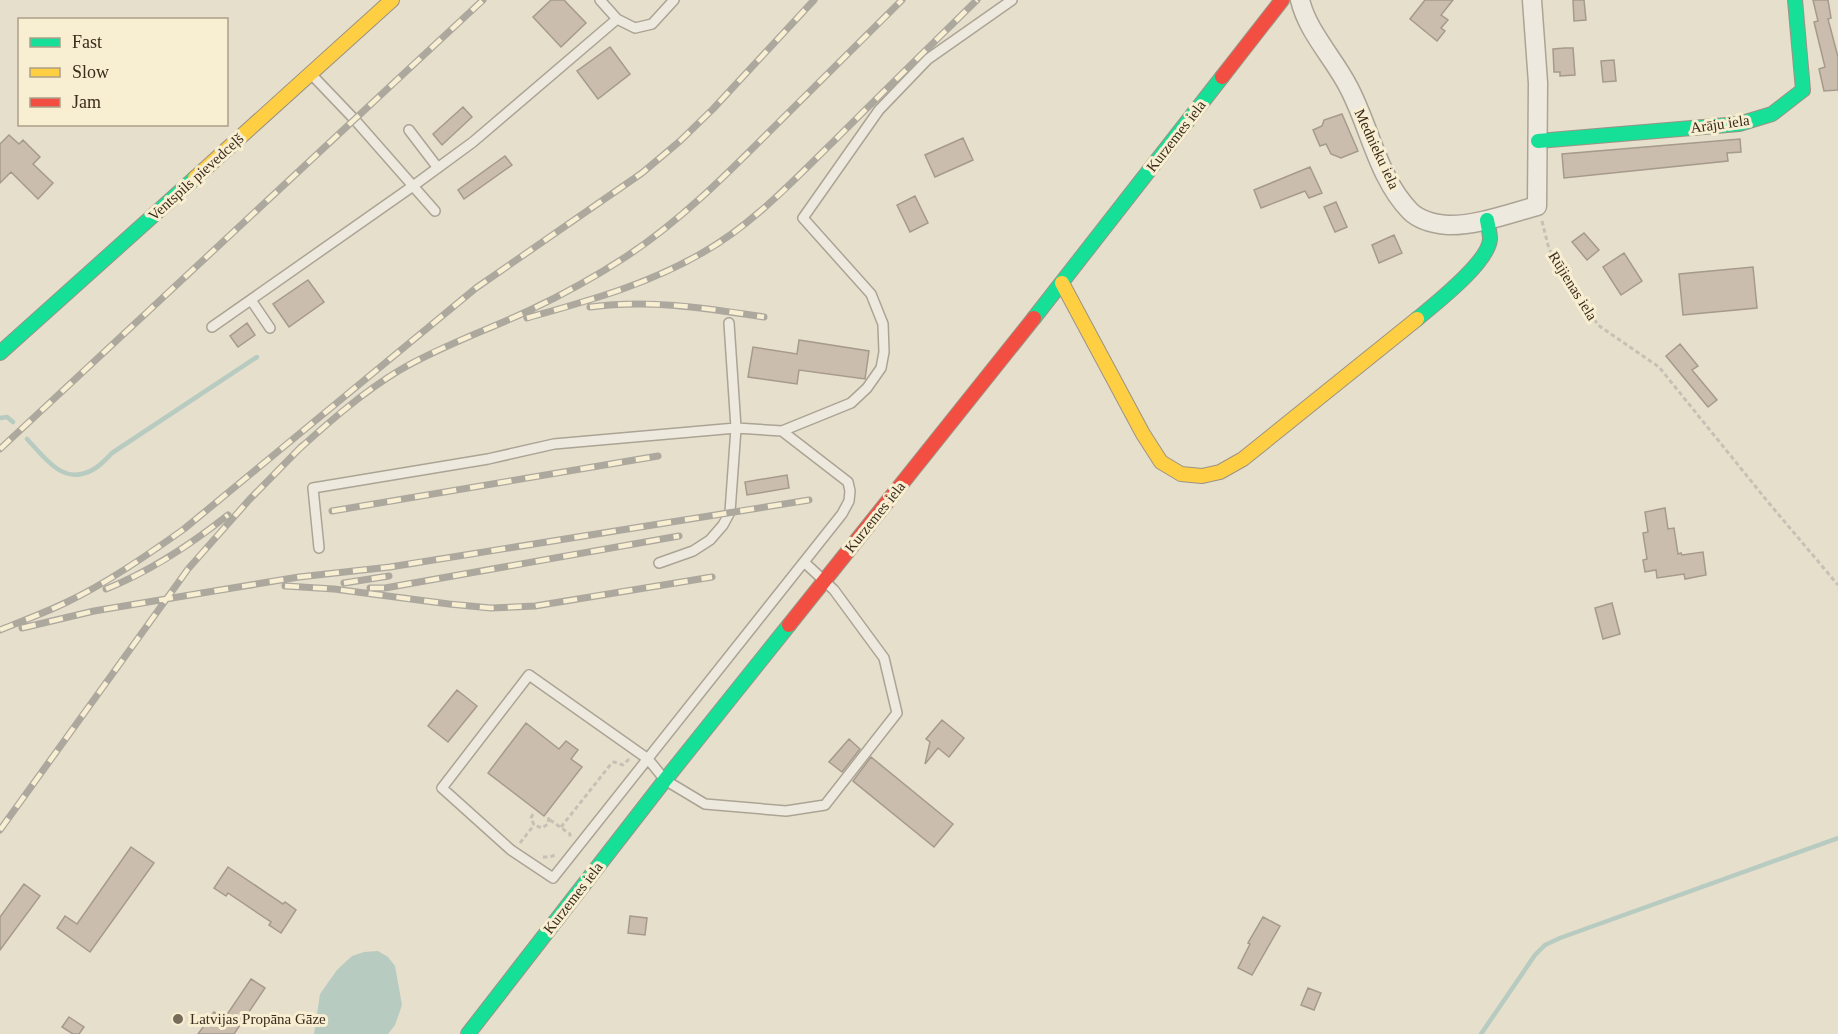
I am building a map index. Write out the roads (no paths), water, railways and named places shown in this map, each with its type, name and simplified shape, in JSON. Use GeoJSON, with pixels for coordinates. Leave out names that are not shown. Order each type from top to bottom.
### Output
{"type":"FeatureCollection","features":[{"type":"Feature","properties":{"kind":"main road","name":"Ventspils pievedceļš"},"geometry":{"type":"LineString","coordinates":[[0,353],[392,0]]}},
{"type":"Feature","properties":{"kind":"main road","name":"Kurzemes iela"},"geometry":{"type":"LineString","coordinates":[[468,1034],[665,780],[1062,283],[1282,0]]}},
{"type":"Feature","properties":{"kind":"main road","name":"Arāju iela"},"geometry":{"type":"LineString","coordinates":[[1538,141],[1739,124],[1772,114],[1803,90],[1795,0]]}},
{"type":"Feature","properties":{"kind":"main road"},"geometry":{"type":"LineString","coordinates":[[1062,283],[1143,434],[1161,462],[1181,474],[1202,476],[1221,472],[1243,459],[1438,302],[1483,258],[1490,240],[1486,220]]}},
{"type":"Feature","properties":{"kind":"street","name":"Mednieku iela"},"geometry":{"type":"LineString","coordinates":[[1300,0],[1304,16],[1349,87],[1388,181],[1410,212],[1424,220],[1448,225],[1486,220],[1537,206],[1538,141]]}},
{"type":"Feature","properties":{"kind":"street"},"geometry":{"type":"LineString","coordinates":[[1532,0],[1538,83],[1538,141]]}},
{"type":"Feature","properties":{"kind":"lane"},"geometry":{"type":"LineString","coordinates":[[600,0],[617,19],[634,28],[652,24],[674,0]]}},
{"type":"Feature","properties":{"kind":"lane"},"geometry":{"type":"LineString","coordinates":[[319,548],[314,488],[488,459],[554,444],[735,428],[782,431],[851,403],[867,388],[880,368],[884,352],[883,324],[871,294],[803,218],[879,110],[928,59],[1012,0]]}},
{"type":"Feature","properties":{"kind":"lane"},"geometry":{"type":"LineString","coordinates":[[212,327],[438,168],[617,19]]}},
{"type":"Feature","properties":{"kind":"lane"},"geometry":{"type":"LineString","coordinates":[[310,74],[435,211]]}},
{"type":"Feature","properties":{"kind":"lane"},"geometry":{"type":"LineString","coordinates":[[409,130],[438,168]]}},
{"type":"Feature","properties":{"kind":"lane"},"geometry":{"type":"LineString","coordinates":[[251,300],[270,328]]}},
{"type":"Feature","properties":{"kind":"lane"},"geometry":{"type":"LineString","coordinates":[[659,563],[693,551],[710,540],[723,525],[730,512],[735,428],[729,323]]}},
{"type":"Feature","properties":{"kind":"lane"},"geometry":{"type":"LineString","coordinates":[[782,431],[848,482],[849,501],[842,514],[648,759],[553,878],[512,850],[442,788],[529,675],[648,759],[665,780],[705,804],[786,811],[825,805],[897,713],[884,658],[824,580],[804,562]]}},
{"type":"Feature","properties":{"kind":"waterway"},"geometry":{"type":"LineString","coordinates":[[27,439],[56,468],[65,473],[83,474],[97,467],[112,453],[257,357]]}},
{"type":"Feature","properties":{"kind":"waterway"},"geometry":{"type":"LineString","coordinates":[[0,418],[7,417],[13,422]]}},
{"type":"Feature","properties":{"kind":"waterway"},"geometry":{"type":"LineString","coordinates":[[1481,1034],[1535,955],[1545,945],[1838,838]]}},
{"type":"Feature","properties":{"kind":"railway"},"geometry":{"type":"LineString","coordinates":[[0,449],[483,0]]}},
{"type":"Feature","properties":{"kind":"railway"},"geometry":{"type":"LineString","coordinates":[[0,630],[57,607],[96,587],[184,529],[476,288],[642,173],[713,109],[814,0]]}},
{"type":"Feature","properties":{"kind":"railway"},"geometry":{"type":"LineString","coordinates":[[297,451],[334,418],[400,370],[431,353],[553,299],[627,256],[666,228],[719,181],[902,0]]}},
{"type":"Feature","properties":{"kind":"railway"},"geometry":{"type":"LineString","coordinates":[[527,318],[638,283],[681,264],[720,242],[755,216],[787,187],[977,0]]}},
{"type":"Feature","properties":{"kind":"railway"},"geometry":{"type":"LineString","coordinates":[[590,307],[655,304],[764,317]]}},
{"type":"Feature","properties":{"kind":"railway"},"geometry":{"type":"LineString","coordinates":[[0,830],[188,569],[249,500],[302,446]]}},
{"type":"Feature","properties":{"kind":"railway"},"geometry":{"type":"LineString","coordinates":[[332,511],[658,456]]}},
{"type":"Feature","properties":{"kind":"railway"},"geometry":{"type":"LineString","coordinates":[[22,628],[94,611],[299,577],[390,567],[809,500]]}},
{"type":"Feature","properties":{"kind":"railway"},"geometry":{"type":"LineString","coordinates":[[106,589],[170,557],[228,515]]}},
{"type":"Feature","properties":{"kind":"railway"},"geometry":{"type":"LineString","coordinates":[[370,588],[385,588],[679,536]]}},
{"type":"Feature","properties":{"kind":"railway"},"geometry":{"type":"LineString","coordinates":[[344,583],[389,576]]}},
{"type":"Feature","properties":{"kind":"railway"},"geometry":{"type":"LineString","coordinates":[[285,586],[334,589],[491,608],[535,606],[712,577]]}},
{"type":"Feature","properties":{"kind":"place","name":"Latvijas Propāna Gāze"},"geometry":{"type":"Point","coordinates":[178,1019]}}]}
